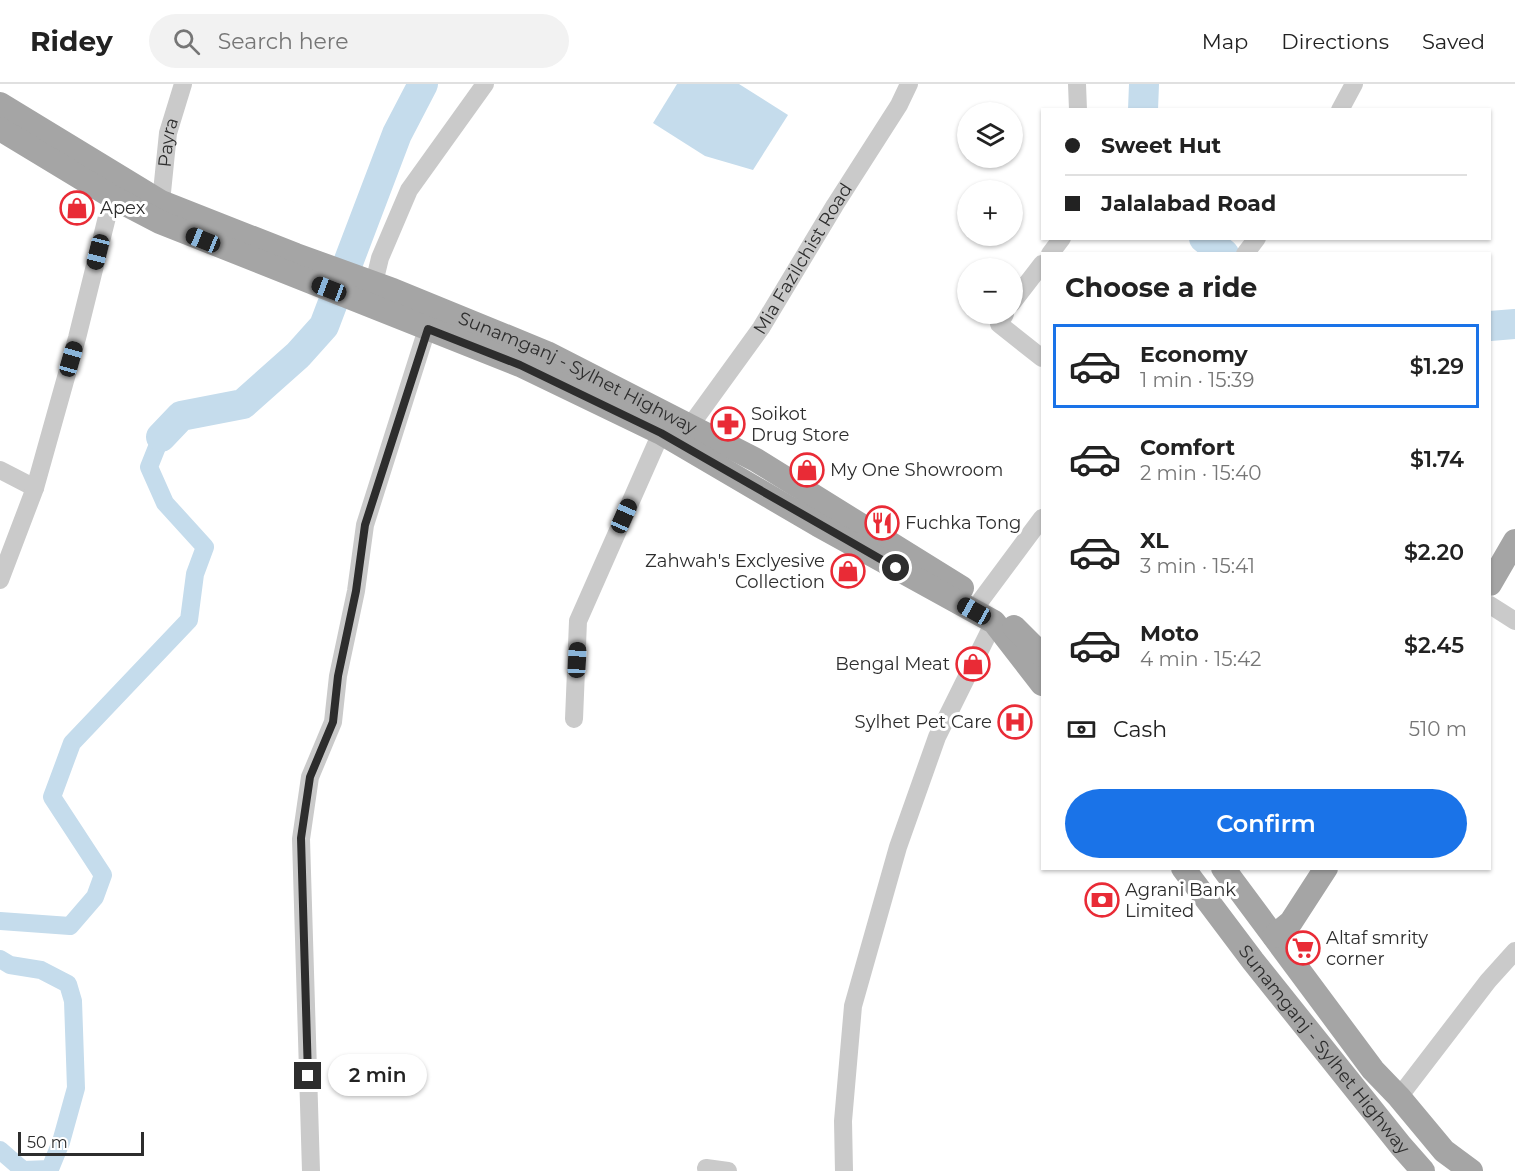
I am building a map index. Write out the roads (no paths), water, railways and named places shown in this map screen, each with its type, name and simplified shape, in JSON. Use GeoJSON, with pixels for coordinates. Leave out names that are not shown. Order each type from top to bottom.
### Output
{"type":"FeatureCollection","features":[{"type":"Feature","properties":{"kind":"main road","name":"Sunamganj - Sylhet Highway"},"geometry":{"type":"LineString","coordinates":[[0,104],[161,202],[293,265]]}},
{"type":"Feature","properties":{"kind":"main road","name":"Sunamganj - Sylhet Highway"},"geometry":{"type":"LineString","coordinates":[[0,129],[114,198],[160,222],[293,265],[547,353],[756,460],[981,600],[1027,638],[1041,654]]}},
{"type":"Feature","properties":{"kind":"main road","name":"Sunamganj - Sylhet Highway"},"geometry":{"type":"LineString","coordinates":[[371,293],[428,329],[520,365],[661,433],[818,525],[994,622],[1041,683]]}},
{"type":"Feature","properties":{"kind":"main road"},"geometry":{"type":"LineString","coordinates":[[1491,582],[1515,541]]}},
{"type":"Feature","properties":{"kind":"main road"},"geometry":{"type":"LineString","coordinates":[[1491,602],[1515,565]]}},
{"type":"Feature","properties":{"kind":"main road","name":"Sunamganj - Sylhet Highway"},"geometry":{"type":"LineString","coordinates":[[1185,870],[1253,961],[1401,1146],[1426,1171]]}},
{"type":"Feature","properties":{"kind":"main road","name":"Sunamganj - Sylhet Highway"},"geometry":{"type":"LineString","coordinates":[[1224,870],[1373,1070],[1444,1151],[1471,1171]]}},
{"type":"Feature","properties":{"kind":"main road"},"geometry":{"type":"LineString","coordinates":[[1274,936],[1285,907],[1310,870]]}},
{"type":"Feature","properties":{"kind":"main road"},"geometry":{"type":"LineString","coordinates":[[1274,936],[1291,922],[1325,870]]}},
{"type":"Feature","properties":{"kind":"street","name":"Payra"},"geometry":{"type":"LineString","coordinates":[[161,202],[168,133],[183,84]]}},
{"type":"Feature","properties":{"kind":"street"},"geometry":{"type":"LineString","coordinates":[[371,293],[380,258],[409,190],[485,84]]}},
{"type":"Feature","properties":{"kind":"street","name":"Mia Fazilchist Road"},"geometry":{"type":"LineString","coordinates":[[690,426],[761,328],[899,105],[909,84]]}},
{"type":"Feature","properties":{"kind":"street"},"geometry":{"type":"LineString","coordinates":[[1077,84],[1078,108]]}},
{"type":"Feature","properties":{"kind":"street"},"geometry":{"type":"LineString","coordinates":[[1341,108],[1354,84]]}},
{"type":"Feature","properties":{"kind":"street"},"geometry":{"type":"LineString","coordinates":[[0,580],[35,488],[77,338],[109,209],[114,198]]}},
{"type":"Feature","properties":{"kind":"street"},"geometry":{"type":"LineString","coordinates":[[1023,289],[1041,265]]}},
{"type":"Feature","properties":{"kind":"street"},"geometry":{"type":"LineString","coordinates":[[999,324],[1041,357]]}},
{"type":"Feature","properties":{"kind":"street"},"geometry":{"type":"LineString","coordinates":[[311,1171],[301,838],[305,801],[310,777],[333,722],[338,676],[356,591],[365,525],[428,329]]}},
{"type":"Feature","properties":{"kind":"street"},"geometry":{"type":"LineString","coordinates":[[574,719],[578,621],[661,433]]}},
{"type":"Feature","properties":{"kind":"street"},"geometry":{"type":"LineString","coordinates":[[0,470],[35,488]]}},
{"type":"Feature","properties":{"kind":"street"},"geometry":{"type":"LineString","coordinates":[[981,600],[1041,519]]}},
{"type":"Feature","properties":{"kind":"street"},"geometry":{"type":"LineString","coordinates":[[1491,605],[1515,621]]}},
{"type":"Feature","properties":{"kind":"street"},"geometry":{"type":"LineString","coordinates":[[844,1171],[843,1121],[853,1006],[898,847],[937,737],[994,622]]}},
{"type":"Feature","properties":{"kind":"street"},"geometry":{"type":"LineString","coordinates":[[1253,961],[1274,936]]}},
{"type":"Feature","properties":{"kind":"street"},"geometry":{"type":"LineString","coordinates":[[1399,1097],[1488,981],[1515,951]]}},
{"type":"Feature","properties":{"kind":"street"},"geometry":{"type":"LineString","coordinates":[[1426,1171],[1444,1151]]}},
{"type":"Feature","properties":{"kind":"street"},"geometry":{"type":"LineString","coordinates":[[706,1168],[728,1171]]}},
{"type":"Feature","properties":{"kind":"water"},"geometry":{"type":"Polygon","coordinates":[[[677,84],[739,84],[788,115],[753,170],[705,156],[653,123],[677,84]]]}},
{"type":"Feature","properties":{"kind":"waterway"},"geometry":{"type":"LineString","coordinates":[[161,437],[181,416],[243,404],[298,355],[324,326],[397,134],[423,84]]}},
{"type":"Feature","properties":{"kind":"waterway"},"geometry":{"type":"LineString","coordinates":[[1143,108],[1144,84]]}},
{"type":"Feature","properties":{"kind":"waterway"},"geometry":{"type":"LineString","coordinates":[[1206,240],[1222,252]]}},
{"type":"Feature","properties":{"kind":"waterway"},"geometry":{"type":"LineString","coordinates":[[1491,326],[1515,324]]}},
{"type":"Feature","properties":{"kind":"waterway"},"geometry":{"type":"LineString","coordinates":[[0,921],[70,926],[95,897],[103,875],[52,797],[72,743],[189,620],[195,574],[205,547],[165,503],[149,467],[161,437]]}},
{"type":"Feature","properties":{"kind":"waterway"},"geometry":{"type":"LineString","coordinates":[[0,959],[10,965],[41,970],[68,984],[73,1001],[76,1088],[61,1142],[50,1169],[23,1170],[0,1150]]}},
{"type":"Feature","properties":{"kind":"place","name":"Apex"},"geometry":{"type":"Point","coordinates":[77,208]}},
{"type":"Feature","properties":{"kind":"place","name":"Soikot Drug Store"},"geometry":{"type":"Point","coordinates":[728,424]}},
{"type":"Feature","properties":{"kind":"place","name":"My One Showroom"},"geometry":{"type":"Point","coordinates":[807,470]}},
{"type":"Feature","properties":{"kind":"place","name":"Fuchka Tong"},"geometry":{"type":"Point","coordinates":[882,523]}},
{"type":"Feature","properties":{"kind":"place","name":"Zahwah's Exclyesive Collection"},"geometry":{"type":"Point","coordinates":[848,571]}},
{"type":"Feature","properties":{"kind":"place","name":"Bengal Meat"},"geometry":{"type":"Point","coordinates":[973,664]}},
{"type":"Feature","properties":{"kind":"place","name":"Sylhet Pet Care"},"geometry":{"type":"Point","coordinates":[1015,722]}},
{"type":"Feature","properties":{"kind":"place","name":"Agrani Bank Limited"},"geometry":{"type":"Point","coordinates":[1102,900]}},
{"type":"Feature","properties":{"kind":"place","name":"Altaf smrity corner"},"geometry":{"type":"Point","coordinates":[1303,948]}}]}
